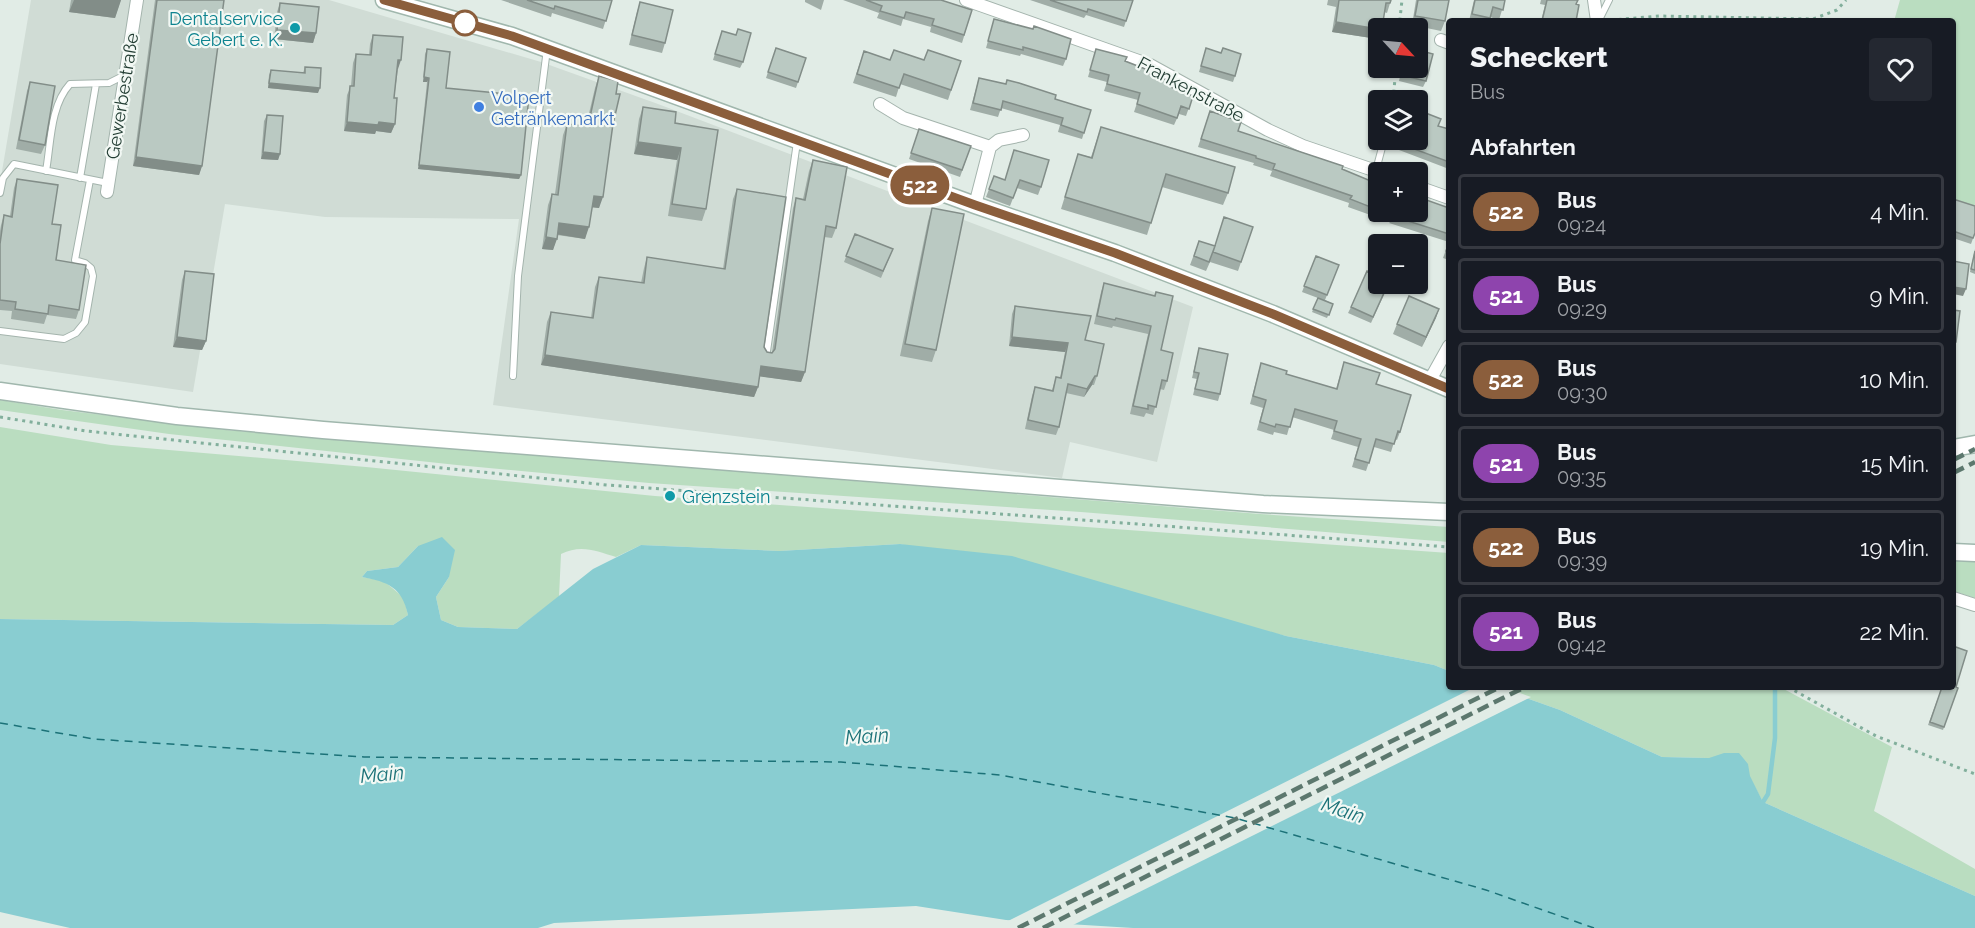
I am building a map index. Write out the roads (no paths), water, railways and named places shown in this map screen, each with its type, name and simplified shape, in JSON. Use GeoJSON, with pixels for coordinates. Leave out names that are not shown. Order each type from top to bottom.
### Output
{"type":"FeatureCollection","features":[{"type":"Feature","properties":{"kind":"main road"},"geometry":{"type":"LineString","coordinates":[[384,0],[512,36],[797,141],[1115,253],[1252,306],[1446,388]]}},
{"type":"Feature","properties":{"kind":"main road"},"geometry":{"type":"LineString","coordinates":[[0,391],[177,416],[335,431],[1263,504],[1442,512]]}},
{"type":"Feature","properties":{"kind":"main road"},"geometry":{"type":"LineString","coordinates":[[1956,447],[1975,444]]}},
{"type":"Feature","properties":{"kind":"main road"},"geometry":{"type":"LineString","coordinates":[[1956,552],[1975,553]]}},
{"type":"Feature","properties":{"kind":"street","name":"Gewerbestraße"},"geometry":{"type":"LineString","coordinates":[[107,188],[136,0]]}},
{"type":"Feature","properties":{"kind":"street","name":"Frankenstraße"},"geometry":{"type":"LineString","coordinates":[[966,0],[1150,65],[1268,130],[1303,146],[1368,169]]}},
{"type":"Feature","properties":{"kind":"street"},"geometry":{"type":"LineString","coordinates":[[1594,0],[1597,18]]}},
{"type":"Feature","properties":{"kind":"street"},"geometry":{"type":"LineString","coordinates":[[880,104],[903,118],[990,147]]}},
{"type":"Feature","properties":{"kind":"street"},"geometry":{"type":"LineString","coordinates":[[975,205],[990,147],[999,140],[1023,135]]}},
{"type":"Feature","properties":{"kind":"street"},"geometry":{"type":"LineString","coordinates":[[1428,191],[1446,197]]}},
{"type":"Feature","properties":{"kind":"street"},"geometry":{"type":"LineString","coordinates":[[1430,380],[1446,351]]}},
{"type":"Feature","properties":{"kind":"street"},"geometry":{"type":"LineString","coordinates":[[1956,599],[1975,605]]}},
{"type":"Feature","properties":{"kind":"lane"},"geometry":{"type":"LineString","coordinates":[[1600,18],[1609,0]]}},
{"type":"Feature","properties":{"kind":"lane"},"geometry":{"type":"LineString","coordinates":[[513,376],[518,276],[547,49]]}},
{"type":"Feature","properties":{"kind":"lane"},"geometry":{"type":"LineString","coordinates":[[46,171],[57,108],[63,92],[70,84],[109,83],[125,75]]}},
{"type":"Feature","properties":{"kind":"lane"},"geometry":{"type":"LineString","coordinates":[[80,178],[96,84]]}},
{"type":"Feature","properties":{"kind":"lane"},"geometry":{"type":"LineString","coordinates":[[766,358],[797,141]]}},
{"type":"Feature","properties":{"kind":"lane"},"geometry":{"type":"LineString","coordinates":[[0,193],[3,178],[14,164],[90,180],[107,188]]}},
{"type":"Feature","properties":{"kind":"lane"},"geometry":{"type":"LineString","coordinates":[[0,331],[64,339],[76,333],[85,322],[93,276],[91,268],[86,263],[75,260],[90,180]]}},
{"type":"Feature","properties":{"kind":"water","name":"Main"},"geometry":{"type":"Polygon","coordinates":[[[442,537],[455,550],[449,577],[436,597],[441,620],[458,627],[517,629],[593,569],[641,545],[779,551],[900,544],[1012,556],[1286,636],[1434,665],[1446,670],[1446,690],[1503,690],[1560,710],[1662,757],[1709,758],[1724,753],[1739,753],[1748,764],[1750,776],[1763,802],[1975,896],[1975,928],[1133,928],[1006,920],[916,906],[554,923],[538,928],[70,928],[0,912],[0,619],[393,625],[408,615],[402,598],[392,587],[362,577],[367,571],[398,567],[418,546],[442,537]]]}},
{"type":"Feature","properties":{"kind":"waterway"},"geometry":{"type":"LineString","coordinates":[[1763,802],[1768,794],[1775,738],[1775,690]]}},
{"type":"Feature","properties":{"kind":"railway"},"geometry":{"type":"LineString","coordinates":[[1956,458],[1975,449]]}},
{"type":"Feature","properties":{"kind":"railway"},"geometry":{"type":"LineString","coordinates":[[1956,472],[1975,462]]}},
{"type":"Feature","properties":{"kind":"railway"},"geometry":{"type":"LineString","coordinates":[[1018,928],[1494,690]]}},
{"type":"Feature","properties":{"kind":"railway"},"geometry":{"type":"LineString","coordinates":[[1043,928],[1519,690]]}},
{"type":"Feature","properties":{"kind":"place","name":"Dentalservice Gebert e. K."},"geometry":{"type":"Point","coordinates":[295,28]}},
{"type":"Feature","properties":{"kind":"place","name":"Volpert Getränkemarkt"},"geometry":{"type":"Point","coordinates":[479,107]}},
{"type":"Feature","properties":{"kind":"place","name":"Grenzstein"},"geometry":{"type":"Point","coordinates":[670,496]}}]}
